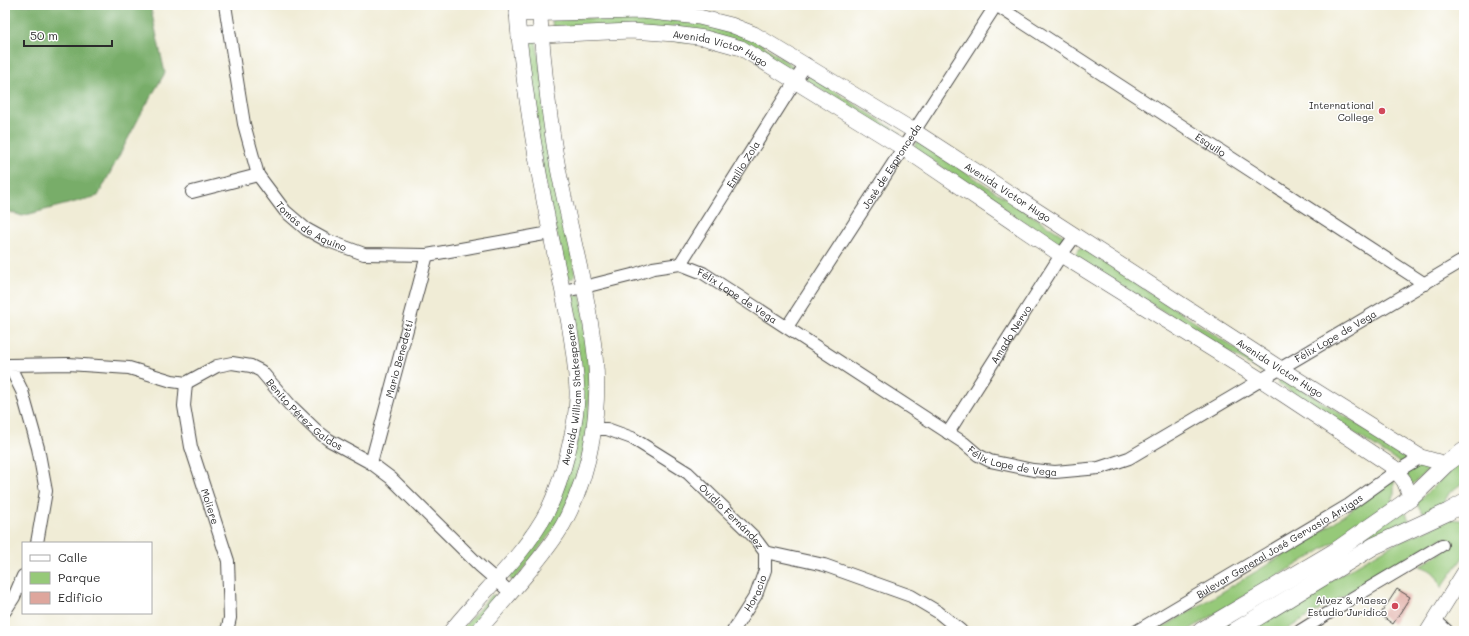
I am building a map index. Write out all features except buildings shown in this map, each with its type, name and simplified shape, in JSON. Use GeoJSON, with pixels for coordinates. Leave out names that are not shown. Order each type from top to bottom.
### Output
{"type":"FeatureCollection","features":[{"type":"Feature","properties":{"kind":"main road"},"geometry":{"type":"LineString","coordinates":[[1201,631],[1334,552],[1411,498],[1446,464],[1464,451]]}},
{"type":"Feature","properties":{"kind":"main road"},"geometry":{"type":"LineString","coordinates":[[1411,498],[1412,510],[1414,514],[1424,523]]}},
{"type":"Feature","properties":{"kind":"main road"},"geometry":{"type":"LineString","coordinates":[[1235,631],[1374,546],[1460,506]]}},
{"type":"Feature","properties":{"kind":"street","name":"Tomás de Aquino"},"geometry":{"type":"LineString","coordinates":[[225,5],[244,124],[258,175],[285,212],[306,229],[326,240],[364,254],[427,255],[550,233]]}},
{"type":"Feature","properties":{"kind":"street","name":"José de Espronceda"},"geometry":{"type":"LineString","coordinates":[[787,327],[996,5]]}},
{"type":"Feature","properties":{"kind":"street","name":"Esquilo"},"geometry":{"type":"LineString","coordinates":[[996,5],[1425,284]]}},
{"type":"Feature","properties":{"kind":"street","name":"Avenida Víctor Hugo"},"geometry":{"type":"LineString","coordinates":[[517,9],[641,11],[699,17],[731,25],[754,34],[806,64],[914,131],[1074,236],[1421,458],[1446,464]]}},
{"type":"Feature","properties":{"kind":"street","name":"Avenida William Shakespeare"},"geometry":{"type":"LineString","coordinates":[[451,631],[535,533],[547,511],[557,489],[573,427],[577,392],[574,357],[563,290],[550,233],[528,120],[517,9]]}},
{"type":"Feature","properties":{"kind":"street"},"geometry":{"type":"LineString","coordinates":[[478,631],[554,542],[575,499],[585,468],[594,429],[596,393],[595,356],[584,287],[558,166],[550,117],[539,9]]}},
{"type":"Feature","properties":{"kind":"street","name":"Avenida Víctor Hugo"},"geometry":{"type":"LineString","coordinates":[[519,36],[631,31],[705,38],[741,48],[903,148],[1061,255],[1260,379],[1393,467],[1409,490],[1411,498]]}},
{"type":"Feature","properties":{"kind":"street","name":"Emilio Zola"},"geometry":{"type":"LineString","coordinates":[[680,264],[806,64]]}},
{"type":"Feature","properties":{"kind":"street"},"geometry":{"type":"LineString","coordinates":[[192,192],[258,175]]}},
{"type":"Feature","properties":{"kind":"street","name":"Amado Nervo"},"geometry":{"type":"LineString","coordinates":[[948,433],[1074,236]]}},
{"type":"Feature","properties":{"kind":"street","name":"Mario Benedetti"},"geometry":{"type":"LineString","coordinates":[[371,463],[427,255]]}},
{"type":"Feature","properties":{"kind":"street","name":"Félix Lope de Vega"},"geometry":{"type":"LineString","coordinates":[[563,290],[584,287],[636,274],[653,268],[680,264],[703,272],[964,443],[978,455],[1010,466],[1055,472],[1099,468],[1129,458],[1260,379],[1281,369],[1464,260]]}},
{"type":"Feature","properties":{"kind":"street","name":"Benito Pérez Galdos"},"geometry":{"type":"LineString","coordinates":[[186,383],[217,366],[232,363],[251,366],[261,371],[290,405],[316,430],[329,440],[371,463],[391,478],[480,566],[511,593]]}},
{"type":"Feature","properties":{"kind":"street"},"geometry":{"type":"LineString","coordinates":[[37,542],[46,491],[38,448],[22,391],[9,365],[68,364],[128,368],[172,381],[186,383]]}},
{"type":"Feature","properties":{"kind":"street","name":"Moliere"},"geometry":{"type":"LineString","coordinates":[[186,383],[184,406],[190,447],[228,561],[230,618],[227,631]]}},
{"type":"Feature","properties":{"kind":"street","name":"Ovidio Fernández"},"geometry":{"type":"LineString","coordinates":[[594,429],[606,429],[632,438],[688,473],[753,536],[765,552],[824,565],[911,596],[938,612],[961,631]]}},
{"type":"Feature","properties":{"kind":"street","name":"Bulevar General José Gervasio Artigas"},"geometry":{"type":"LineString","coordinates":[[1137,631],[1349,505],[1391,475],[1421,458]]}},
{"type":"Feature","properties":{"kind":"street"},"geometry":{"type":"LineString","coordinates":[[1300,631],[1351,598],[1442,545]]}},
{"type":"Feature","properties":{"kind":"street","name":"Horacio"},"geometry":{"type":"LineString","coordinates":[[733,631],[756,595],[765,570],[765,552]]}},
{"type":"Feature","properties":{"kind":"street"},"geometry":{"type":"LineString","coordinates":[[1447,631],[1432,625],[1464,573]]}},
{"type":"Feature","properties":{"kind":"street"},"geometry":{"type":"LineString","coordinates":[[5,611],[14,597],[22,578]]}},
{"type":"Feature","properties":{"kind":"green space"},"geometry":{"type":"Polygon","coordinates":[[[5,5],[150,5],[165,73],[142,112],[98,196],[22,216],[5,210],[5,5]]]}},
{"type":"Feature","properties":{"kind":"green space"},"geometry":{"type":"Polygon","coordinates":[[[553,18],[649,18],[705,23],[753,38],[797,69],[794,74],[749,48],[554,28],[552,23],[553,18]]]}},
{"type":"Feature","properties":{"kind":"green space"},"geometry":{"type":"Polygon","coordinates":[[[536,40],[575,274],[574,278],[567,279],[542,169],[524,41],[536,40]]]}},
{"type":"Feature","properties":{"kind":"green space"},"geometry":{"type":"Polygon","coordinates":[[[808,76],[811,76],[900,133],[896,137],[805,80],[808,76]]]}},
{"type":"Feature","properties":{"kind":"green space"},"geometry":{"type":"Polygon","coordinates":[[[918,141],[1065,237],[1059,246],[913,148],[918,141]]]}},
{"type":"Feature","properties":{"kind":"green space"},"geometry":{"type":"Polygon","coordinates":[[[1081,247],[1263,367],[1263,370],[1261,372],[1074,256],[1081,247]]]}},
{"type":"Feature","properties":{"kind":"green space"},"geometry":{"type":"Polygon","coordinates":[[[578,295],[581,297],[590,356],[589,428],[580,466],[561,520],[514,581],[511,580],[508,575],[570,463],[571,296],[578,295]]]}},
{"type":"Feature","properties":{"kind":"green space"},"geometry":{"type":"Polygon","coordinates":[[[1280,378],[1284,378],[1405,454],[1408,458],[1408,462],[1400,463],[1278,383],[1280,378]]]}},
{"type":"Feature","properties":{"kind":"green space"},"geometry":{"type":"Polygon","coordinates":[[[1464,458],[1464,482],[1450,492],[1442,505],[1428,513],[1422,512],[1417,502],[1464,458]]]}},
{"type":"Feature","properties":{"kind":"green space"},"geometry":{"type":"Polygon","coordinates":[[[1421,465],[1431,467],[1412,485],[1406,473],[1407,471],[1421,465]]]}},
{"type":"Feature","properties":{"kind":"green space"},"geometry":{"type":"Polygon","coordinates":[[[1394,478],[1394,496],[1390,505],[1366,523],[1187,631],[1157,631],[1317,535],[1394,478]]]}},
{"type":"Feature","properties":{"kind":"green space"},"geometry":{"type":"Polygon","coordinates":[[[1404,509],[1410,522],[1222,631],[1215,631],[1404,509]]]}},
{"type":"Feature","properties":{"kind":"green space"},"geometry":{"type":"Polygon","coordinates":[[[1452,519],[1464,522],[1464,556],[1441,588],[1438,579],[1434,574],[1420,566],[1450,547],[1447,537],[1430,544],[1284,631],[1244,631],[1390,546],[1452,519]]]}},
{"type":"Feature","properties":{"kind":"green space"},"geometry":{"type":"Polygon","coordinates":[[[494,595],[499,600],[474,631],[460,631],[490,596],[494,595]]]}},
{"type":"Feature","properties":{"kind":"place","name":"International College"},"geometry":{"type":"Point","coordinates":[1382,111]}},
{"type":"Feature","properties":{"kind":"place","name":"Alvez & Maeso Estudio Jurídico"},"geometry":{"type":"Point","coordinates":[1395,606]}}]}
